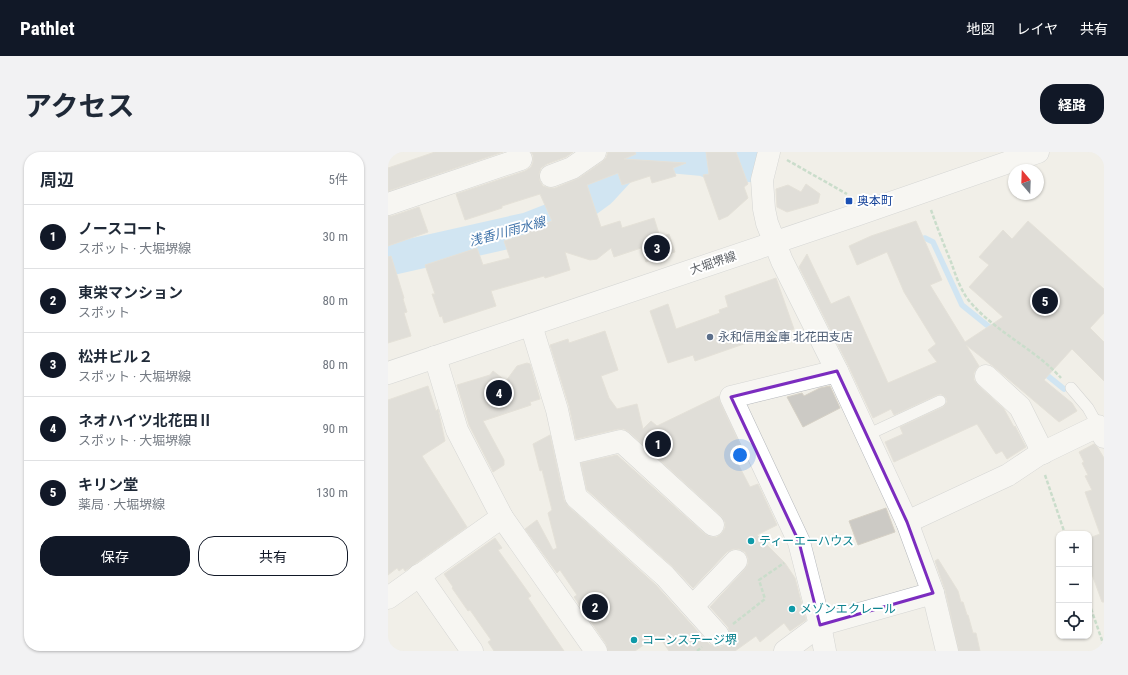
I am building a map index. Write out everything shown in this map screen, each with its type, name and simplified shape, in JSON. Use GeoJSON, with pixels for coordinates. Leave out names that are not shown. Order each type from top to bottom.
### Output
{"type":"FeatureCollection","features":[{"type":"Feature","properties":{"kind":"street"},"geometry":{"type":"LineString","coordinates":[[551,176],[572,168],[595,152]]}},
{"type":"Feature","properties":{"kind":"street","name":"大堀堺線"},"geometry":{"type":"LineString","coordinates":[[388,373],[1038,152]]}},
{"type":"Feature","properties":{"kind":"street"},"geometry":{"type":"LineString","coordinates":[[778,156],[762,180],[764,209],[767,223],[782,261],[837,371],[907,522],[933,592],[947,651]]}},
{"type":"Feature","properties":{"kind":"street"},"geometry":{"type":"LineString","coordinates":[[388,204],[521,159]]}},
{"type":"Feature","properties":{"kind":"street"},"geometry":{"type":"LineString","coordinates":[[531,325],[557,410],[576,497],[666,576],[718,635]]}},
{"type":"Feature","properties":{"kind":"street"},"geometry":{"type":"LineString","coordinates":[[435,357],[457,430],[502,517],[594,650]]}},
{"type":"Feature","properties":{"kind":"street"},"geometry":{"type":"LineString","coordinates":[[825,651],[799,542],[731,397],[837,371]]}},
{"type":"Feature","properties":{"kind":"street"},"geometry":{"type":"LineString","coordinates":[[986,376],[1020,407],[1040,454]]}},
{"type":"Feature","properties":{"kind":"street"},"geometry":{"type":"LineString","coordinates":[[907,522],[1008,475],[1040,454],[1101,431]]}},
{"type":"Feature","properties":{"kind":"street"},"geometry":{"type":"LineString","coordinates":[[567,454],[620,441],[713,525]]}},
{"type":"Feature","properties":{"kind":"street"},"geometry":{"type":"LineString","coordinates":[[388,598],[502,517]]}},
{"type":"Feature","properties":{"kind":"street"},"geometry":{"type":"LineString","coordinates":[[693,606],[736,561]]}},
{"type":"Feature","properties":{"kind":"street"},"geometry":{"type":"LineString","coordinates":[[419,575],[472,651]]}},
{"type":"Feature","properties":{"kind":"street"},"geometry":{"type":"LineString","coordinates":[[785,651],[820,625],[933,592]]}},
{"type":"Feature","properties":{"kind":"lane"},"geometry":{"type":"LineString","coordinates":[[1071,388],[1088,408],[1101,431]]}},
{"type":"Feature","properties":{"kind":"lane"},"geometry":{"type":"LineString","coordinates":[[867,435],[940,401]]}},
{"type":"Feature","properties":{"kind":"path"},"geometry":{"type":"LineString","coordinates":[[778,156],[847,194]]}},
{"type":"Feature","properties":{"kind":"path"},"geometry":{"type":"LineString","coordinates":[[930,208],[960,286],[970,302],[990,322],[1056,372],[1071,388]]}},
{"type":"Feature","properties":{"kind":"path"},"geometry":{"type":"LineString","coordinates":[[1040,454],[1064,531]]}},
{"type":"Feature","properties":{"kind":"path"},"geometry":{"type":"LineString","coordinates":[[697,651],[765,599],[759,580],[801,551]]}},
{"type":"Feature","properties":{"kind":"path"},"geometry":{"type":"LineString","coordinates":[[1092,612],[1104,646]]}},
{"type":"Feature","properties":{"kind":"highlighted area"},"geometry":{"type":"Polygon","coordinates":[[[837,371],[907,522],[933,593],[820,625],[799,542],[731,397],[837,371]]]}},
{"type":"Feature","properties":{"kind":"building"},"geometry":{"type":"Polygon","coordinates":[[[435,152],[503,152],[388,191],[388,168],[435,152]]]}},
{"type":"Feature","properties":{"kind":"building"},"geometry":{"type":"Polygon","coordinates":[[[531,152],[573,152],[566,157],[547,164],[541,168],[539,174],[540,181],[543,186],[549,188],[555,188],[579,178],[602,162],[606,158],[608,152],[635,152],[636,154],[624,159],[686,163],[673,168],[676,176],[652,183],[650,176],[622,185],[618,173],[587,185],[601,227],[620,221],[622,228],[654,218],[660,237],[669,234],[675,252],[646,262],[641,248],[614,257],[611,248],[597,259],[590,260],[565,252],[570,270],[545,278],[544,276],[491,291],[496,306],[444,323],[442,316],[440,317],[432,294],[435,294],[425,265],[477,248],[483,265],[510,258],[504,241],[530,233],[529,231],[552,221],[540,194],[465,220],[456,194],[525,171],[531,167],[533,162],[533,155],[531,152]]]}},
{"type":"Feature","properties":{"kind":"building"},"geometry":{"type":"Polygon","coordinates":[[[706,152],[736,152],[748,184],[744,187],[748,198],[728,216],[719,220],[703,175],[709,174],[706,152]]]}},
{"type":"Feature","properties":{"kind":"building"},"geometry":{"type":"Polygon","coordinates":[[[806,184],[820,194],[818,203],[787,212],[777,207],[776,189],[788,185],[801,192],[806,184]]]}},
{"type":"Feature","properties":{"kind":"building"},"geometry":{"type":"Polygon","coordinates":[[[419,207],[428,232],[388,246],[388,216],[419,207]]]}},
{"type":"Feature","properties":{"kind":"building"},"geometry":{"type":"Polygon","coordinates":[[[916,221],[942,280],[930,285],[965,342],[1003,317],[969,287],[989,265],[979,257],[1003,230],[1012,239],[1028,221],[1104,289],[1104,313],[1090,328],[1104,342],[1104,381],[1072,349],[1044,380],[1072,403],[1077,411],[1059,422],[966,345],[979,366],[974,373],[974,380],[1004,409],[1026,447],[1007,459],[1002,451],[996,454],[977,424],[894,462],[885,442],[903,434],[900,427],[943,407],[947,402],[946,398],[941,394],[937,395],[894,415],[891,409],[873,418],[799,267],[807,254],[831,304],[849,296],[888,383],[937,362],[928,350],[936,344],[904,292],[887,252],[857,265],[849,246],[871,236],[916,221]]]}},
{"type":"Feature","properties":{"kind":"building"},"geometry":{"type":"Polygon","coordinates":[[[391,256],[404,298],[407,312],[404,313],[411,336],[388,343],[388,257],[391,256]]]}},
{"type":"Feature","properties":{"kind":"building"},"geometry":{"type":"Polygon","coordinates":[[[776,278],[794,329],[755,342],[755,340],[695,361],[693,355],[668,363],[650,311],[668,304],[676,329],[720,313],[719,310],[728,307],[725,296],[776,278]]]}},
{"type":"Feature","properties":{"kind":"building"},"geometry":{"type":"Polygon","coordinates":[[[605,331],[618,370],[601,376],[609,398],[617,409],[637,404],[643,429],[651,421],[657,426],[719,396],[720,402],[744,453],[735,458],[750,487],[758,484],[777,525],[757,535],[785,563],[795,578],[806,620],[790,631],[784,623],[760,642],[756,636],[735,651],[669,651],[658,635],[635,651],[608,651],[606,644],[574,597],[577,595],[560,570],[557,573],[525,529],[537,520],[553,550],[557,548],[548,513],[552,510],[542,470],[540,471],[533,444],[550,435],[564,500],[568,506],[656,585],[709,644],[715,647],[721,647],[727,644],[730,639],[728,627],[710,607],[745,569],[748,564],[748,558],[745,552],[739,549],[733,549],[727,552],[693,588],[673,567],[587,490],[581,463],[617,455],[705,534],[711,537],[717,537],[725,528],[725,522],[721,516],[624,429],[618,429],[576,439],[569,406],[550,345],[568,339],[569,343],[605,331]]]}},
{"type":"Feature","properties":{"kind":"building"},"geometry":{"type":"Polygon","coordinates":[[[527,363],[530,364],[540,399],[530,402],[531,405],[483,421],[504,460],[504,465],[493,472],[469,425],[457,385],[490,375],[493,371],[506,381],[517,366],[527,363]]]}},
{"type":"Feature","properties":{"kind":"building"},"geometry":{"type":"Polygon","coordinates":[[[428,386],[436,411],[438,409],[445,441],[422,456],[467,527],[405,571],[403,568],[399,571],[397,568],[388,575],[388,400],[428,386]]]}},
{"type":"Feature","properties":{"kind":"building"},"geometry":{"type":"Polygon","coordinates":[[[830,386],[840,408],[803,427],[787,397],[802,393],[804,396],[820,388],[830,386]]]}},
{"type":"Feature","properties":{"kind":"building"},"geometry":{"type":"Polygon","coordinates":[[[1094,444],[1104,458],[1104,602],[1102,602],[1092,574],[1092,537],[1100,534],[1085,492],[1092,490],[1085,476],[1088,475],[1082,463],[1084,462],[1079,452],[1094,444]]]}},
{"type":"Feature","properties":{"kind":"building"},"geometry":{"type":"Polygon","coordinates":[[[886,508],[895,532],[858,545],[849,521],[886,508]]]}},
{"type":"Feature","properties":{"kind":"building"},"geometry":{"type":"Polygon","coordinates":[[[495,538],[502,548],[498,550],[531,596],[528,598],[564,651],[494,651],[488,642],[491,640],[470,610],[468,611],[452,588],[453,587],[444,574],[495,538]]]}},
{"type":"Feature","properties":{"kind":"building"},"geometry":{"type":"Polygon","coordinates":[[[938,559],[958,591],[961,602],[963,602],[968,615],[973,633],[976,633],[980,651],[959,651],[945,590],[935,561],[938,559]]]}},
{"type":"Feature","properties":{"kind":"waterway","name":"浅香川雨水線"},"geometry":{"type":"LineString","coordinates":[[388,260],[529,228],[575,210],[601,191],[624,166],[646,158],[670,157],[703,160],[722,167],[751,166]]}},
{"type":"Feature","properties":{"kind":"waterway"},"geometry":{"type":"LineString","coordinates":[[916,240],[925,238],[933,242],[962,305],[993,330]]}},
{"type":"Feature","properties":{"kind":"waterway"},"geometry":{"type":"LineString","coordinates":[[1043,372],[1064,389]]}},
{"type":"Feature","properties":{"kind":"place","name":"奥本町"},"geometry":{"type":"Point","coordinates":[849,201]}},
{"type":"Feature","properties":{"kind":"place","name":"松井ビル２"},"geometry":{"type":"Point","coordinates":[657,248]}},
{"type":"Feature","properties":{"kind":"place","name":"キリン堂"},"geometry":{"type":"Point","coordinates":[1045,301]}},
{"type":"Feature","properties":{"kind":"place","name":"永和信用金庫 北花田支店"},"geometry":{"type":"Point","coordinates":[710,337]}},
{"type":"Feature","properties":{"kind":"place","name":"ネオハイツ北花田Ⅱ"},"geometry":{"type":"Point","coordinates":[499,393]}},
{"type":"Feature","properties":{"kind":"place","name":"ノースコート"},"geometry":{"type":"Point","coordinates":[658,444]}},
{"type":"Feature","properties":{"kind":"place","name":"ティーエーハウス"},"geometry":{"type":"Point","coordinates":[751,541]}},
{"type":"Feature","properties":{"kind":"place","name":"東栄マンション"},"geometry":{"type":"Point","coordinates":[595,607]}},
{"type":"Feature","properties":{"kind":"place","name":"メゾンエクレール"},"geometry":{"type":"Point","coordinates":[792,609]}},
{"type":"Feature","properties":{"kind":"place","name":"コーンステージ堺"},"geometry":{"type":"Point","coordinates":[634,640]}}]}
